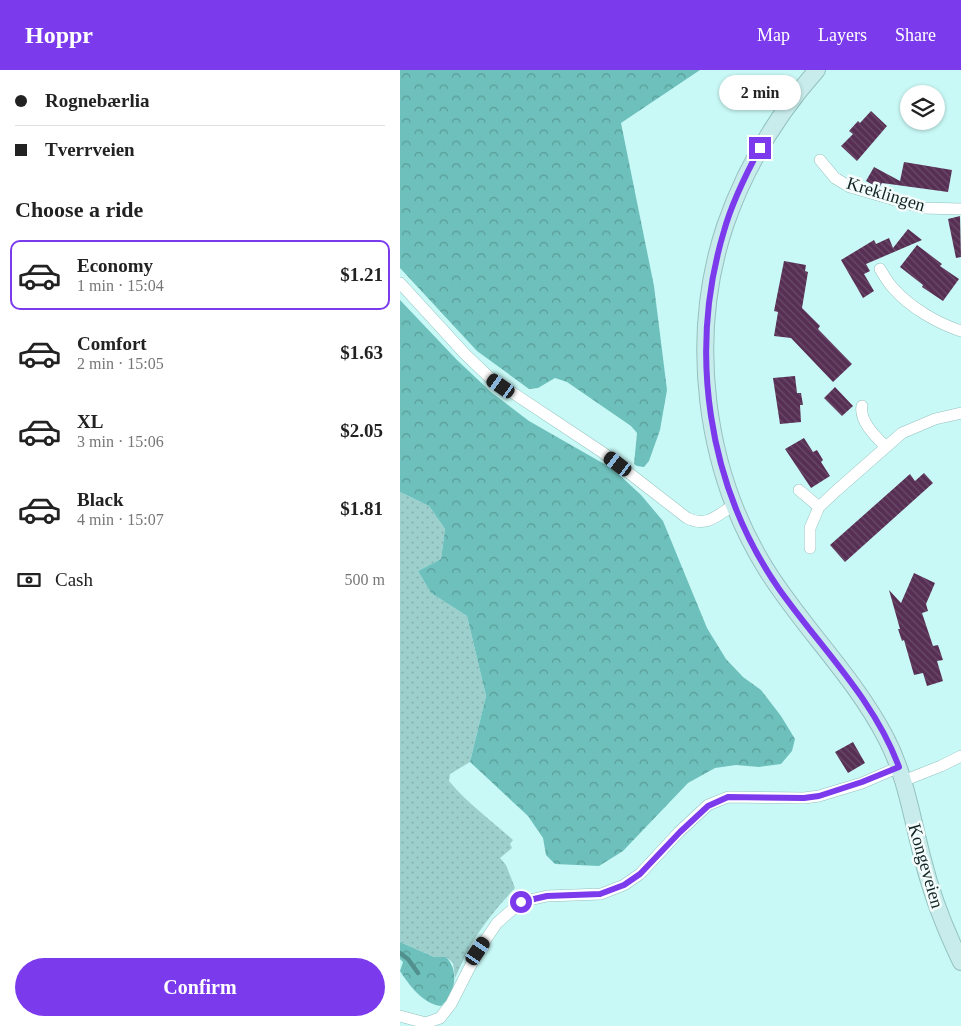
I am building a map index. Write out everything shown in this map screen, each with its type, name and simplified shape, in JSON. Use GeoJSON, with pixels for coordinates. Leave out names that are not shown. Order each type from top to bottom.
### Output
{"type":"FeatureCollection","features":[{"type":"Feature","properties":{"kind":"main road","name":"Kongeveien"},"geometry":{"type":"LineString","coordinates":[[817,70],[784,111],[750,166],[724,229],[709,298],[706,344],[707,388],[710,412],[719,456],[734,505],[765,568],[864,702],[885,737],[901,774],[924,864],[941,918],[961,962]]}},
{"type":"Feature","properties":{"kind":"street","name":"Kreklingen"},"geometry":{"type":"LineString","coordinates":[[820,160],[835,178],[850,187],[923,208],[961,209]]}},
{"type":"Feature","properties":{"kind":"street"},"geometry":{"type":"LineString","coordinates":[[880,269],[893,288],[904,298],[942,324],[961,331]]}},
{"type":"Feature","properties":{"kind":"street"},"geometry":{"type":"LineString","coordinates":[[400,283],[465,354],[489,377],[602,452],[686,518],[700,523],[707,522],[734,505]]}},
{"type":"Feature","properties":{"kind":"street"},"geometry":{"type":"LineString","coordinates":[[862,406],[861,412],[864,421],[886,447]]}},
{"type":"Feature","properties":{"kind":"street"},"geometry":{"type":"LineString","coordinates":[[810,548],[810,528],[819,507],[886,447],[902,433],[935,419],[961,413]]}},
{"type":"Feature","properties":{"kind":"street"},"geometry":{"type":"LineString","coordinates":[[799,490],[819,507]]}},
{"type":"Feature","properties":{"kind":"street"},"geometry":{"type":"LineString","coordinates":[[400,1016],[426,1023],[440,1018],[452,1004],[478,951],[497,923],[521,902],[547,896],[600,894],[624,885],[640,874],[708,806],[728,797],[804,798],[819,796],[901,774],[941,766],[961,756]]}},
{"type":"Feature","properties":{"kind":"shaded area"},"geometry":{"type":"Polygon","coordinates":[[[400,492],[429,506],[445,529],[441,559],[418,571],[431,593],[467,616],[486,696],[470,762],[450,774],[449,781],[472,805],[513,840],[510,844],[512,848],[500,858],[506,865],[515,888],[477,935],[455,978],[453,963],[446,957],[434,957],[400,942],[400,492]]]}},
{"type":"Feature","properties":{"kind":"green space"},"geometry":{"type":"Polygon","coordinates":[[[400,70],[700,70],[621,123],[654,286],[667,390],[660,430],[649,461],[644,467],[634,464],[637,433],[631,426],[567,382],[555,378],[538,388],[529,389],[477,351],[400,268],[400,70]]]}},
{"type":"Feature","properties":{"kind":"green space"},"geometry":{"type":"Polygon","coordinates":[[[400,300],[457,360],[491,392],[529,421],[613,469],[641,495],[663,521],[707,628],[726,659],[743,677],[761,690],[781,716],[795,739],[792,751],[781,764],[759,767],[736,765],[715,768],[688,783],[623,851],[599,866],[555,864],[546,855],[543,838],[528,816],[470,762],[486,696],[467,616],[431,593],[418,571],[441,559],[445,529],[429,506],[400,492],[400,300]]]}},
{"type":"Feature","properties":{"kind":"green space"},"geometry":{"type":"Polygon","coordinates":[[[400,942],[434,957],[446,957],[450,963],[453,969],[454,983],[450,996],[441,1006],[422,998],[400,971],[403,962],[400,959],[400,942]]]}},
{"type":"Feature","properties":{"kind":"building"},"geometry":{"type":"Polygon","coordinates":[[[871,111],[887,126],[857,161],[841,146],[853,134],[849,131],[871,111]]]}},
{"type":"Feature","properties":{"kind":"building"},"geometry":{"type":"Polygon","coordinates":[[[904,162],[952,170],[948,192],[882,183],[879,188],[866,181],[874,167],[900,181],[904,162]]]}},
{"type":"Feature","properties":{"kind":"building"},"geometry":{"type":"Polygon","coordinates":[[[960,216],[961,257],[956,258],[948,219],[960,216]]]}},
{"type":"Feature","properties":{"kind":"building"},"geometry":{"type":"Polygon","coordinates":[[[908,229],[922,240],[866,264],[870,271],[864,274],[874,291],[863,298],[841,260],[874,240],[876,244],[889,238],[893,248],[908,229]]]}},
{"type":"Feature","properties":{"kind":"building"},"geometry":{"type":"Polygon","coordinates":[[[917,245],[942,264],[940,266],[959,279],[943,301],[922,287],[923,285],[900,267],[917,245]]]}},
{"type":"Feature","properties":{"kind":"building"},"geometry":{"type":"Polygon","coordinates":[[[784,261],[806,265],[805,271],[808,272],[802,308],[820,326],[818,329],[852,364],[833,382],[791,338],[774,336],[778,312],[774,311],[784,261]]]}},
{"type":"Feature","properties":{"kind":"building"},"geometry":{"type":"Polygon","coordinates":[[[795,376],[797,393],[801,393],[803,405],[800,405],[801,422],[780,424],[773,378],[795,376]]]}},
{"type":"Feature","properties":{"kind":"building"},"geometry":{"type":"Polygon","coordinates":[[[835,387],[853,406],[842,416],[824,398],[835,387]]]}},
{"type":"Feature","properties":{"kind":"building"},"geometry":{"type":"Polygon","coordinates":[[[804,438],[813,452],[817,450],[823,460],[821,462],[830,476],[811,488],[785,449],[804,438]]]}},
{"type":"Feature","properties":{"kind":"building"},"geometry":{"type":"Polygon","coordinates":[[[924,473],[933,483],[845,562],[830,545],[910,474],[915,481],[924,473]]]}},
{"type":"Feature","properties":{"kind":"building"},"geometry":{"type":"Polygon","coordinates":[[[914,573],[935,583],[926,604],[928,611],[922,613],[933,646],[938,645],[943,660],[937,661],[943,681],[927,686],[923,673],[914,675],[904,640],[902,641],[898,629],[900,629],[889,590],[901,603],[914,573]]]}},
{"type":"Feature","properties":{"kind":"building"},"geometry":{"type":"Polygon","coordinates":[[[853,742],[865,763],[848,773],[835,752],[853,742]]]}},
{"type":"Feature","properties":{"kind":"waterway"},"geometry":{"type":"LineString","coordinates":[[400,953],[408,959],[418,973]]}},
{"type":"Feature","properties":{"kind":"route"},"geometry":{"type":"LineString","coordinates":[[521,902],[547,896],[600,894],[624,885],[640,874],[708,806],[728,797],[804,798],[819,796],[887,773],[899,767],[879,725],[864,702],[765,568],[734,505],[724,477],[716,445],[710,412],[706,368],[709,298],[717,254],[724,229],[739,190],[760,148]]}}]}
